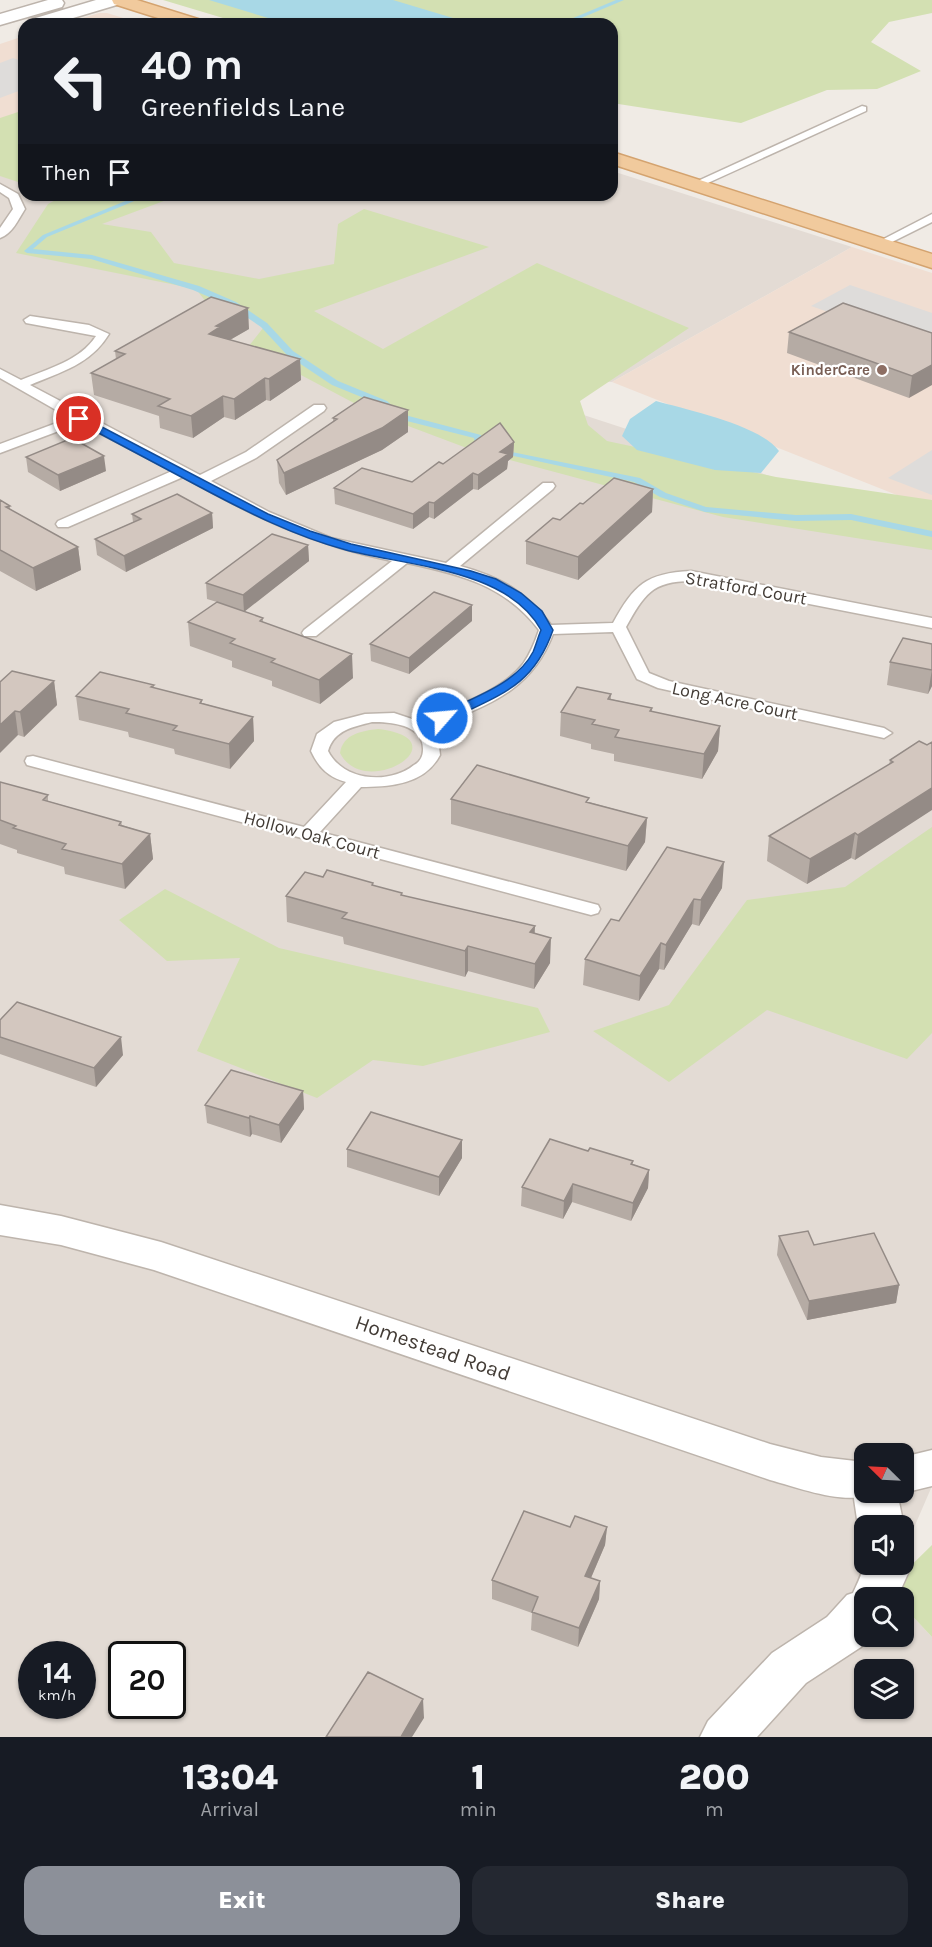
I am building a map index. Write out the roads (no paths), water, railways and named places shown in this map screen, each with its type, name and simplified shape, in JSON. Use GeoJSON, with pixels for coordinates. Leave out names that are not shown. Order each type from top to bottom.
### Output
{"type":"FeatureCollection","features":[{"type":"Feature","properties":{"kind":"main road"},"geometry":{"type":"LineString","coordinates":[[120,0],[176,18]]}},
{"type":"Feature","properties":{"kind":"main road"},"geometry":{"type":"LineString","coordinates":[[618,160],[932,261]]}},
{"type":"Feature","properties":{"kind":"street"},"geometry":{"type":"LineString","coordinates":[[0,20],[66,0]]}},
{"type":"Feature","properties":{"kind":"street"},"geometry":{"type":"LineString","coordinates":[[55,18],[114,0]]}},
{"type":"Feature","properties":{"kind":"street"},"geometry":{"type":"LineString","coordinates":[[0,35],[18,29]]}},
{"type":"Feature","properties":{"kind":"street","name":"Homestead Road"},"geometry":{"type":"LineString","coordinates":[[0,1220],[26,1222],[161,1257],[770,1462],[821,1475],[854,1479]]}},
{"type":"Feature","properties":{"kind":"street"},"geometry":{"type":"LineString","coordinates":[[914,1472],[932,1468]]}},
{"type":"Feature","properties":{"kind":"street"},"geometry":{"type":"LineString","coordinates":[[725,1737],[789,1668],[854,1618]]}},
{"type":"Feature","properties":{"kind":"lane"},"geometry":{"type":"LineString","coordinates":[[695,185],[862,109]]}},
{"type":"Feature","properties":{"kind":"lane"},"geometry":{"type":"LineString","coordinates":[[0,187],[14,196],[19,209],[11,223],[0,235]]}},
{"type":"Feature","properties":{"kind":"lane"},"geometry":{"type":"LineString","coordinates":[[880,244],[932,217]]}},
{"type":"Feature","properties":{"kind":"lane"},"geometry":{"type":"LineString","coordinates":[[22,384],[69,363],[98,345],[103,334],[88,329],[30,320]]}},
{"type":"Feature","properties":{"kind":"lane"},"geometry":{"type":"LineString","coordinates":[[0,373],[79,419],[264,516],[306,534],[348,547],[448,569],[492,582],[517,595],[538,614],[547,630],[539,652],[525,672],[505,686],[421,728]]}},
{"type":"Feature","properties":{"kind":"lane"},"geometry":{"type":"LineString","coordinates":[[200,481],[251,455],[320,408]]}},
{"type":"Feature","properties":{"kind":"lane"},"geometry":{"type":"LineString","coordinates":[[0,448],[79,419]]}},
{"type":"Feature","properties":{"kind":"lane"},"geometry":{"type":"LineString","coordinates":[[63,524],[183,472]]}},
{"type":"Feature","properties":{"kind":"lane"},"geometry":{"type":"LineString","coordinates":[[448,569],[548,486]]}},
{"type":"Feature","properties":{"kind":"lane"},"geometry":{"type":"LineString","coordinates":[[310,633],[403,559]]}},
{"type":"Feature","properties":{"kind":"lane","name":"Stratford Court"},"geometry":{"type":"LineString","coordinates":[[618,627],[639,593],[652,581],[668,576],[691,576],[932,623]]}},
{"type":"Feature","properties":{"kind":"lane"},"geometry":{"type":"LineString","coordinates":[[547,630],[618,627]]}},
{"type":"Feature","properties":{"kind":"lane","name":"Long Acre Court"},"geometry":{"type":"LineString","coordinates":[[618,627],[643,676],[664,685],[884,733]]}},
{"type":"Feature","properties":{"kind":"lane"},"geometry":{"type":"LineString","coordinates":[[370,717],[390,717],[407,721],[421,728],[430,737],[433,748],[431,758],[423,767],[410,775],[394,780],[357,781],[340,776],[327,768],[320,757],[319,746],[325,735],[336,726],[370,717]]}},
{"type":"Feature","properties":{"kind":"lane","name":"Hollow Oak Court"},"geometry":{"type":"LineString","coordinates":[[33,761],[591,909]]}},
{"type":"Feature","properties":{"kind":"lane"},"geometry":{"type":"LineString","coordinates":[[308,834],[357,781]]}},
{"type":"Feature","properties":{"kind":"water"},"geometry":{"type":"Polygon","coordinates":[[[209,0],[393,0],[453,18],[268,18],[209,0]]]}},
{"type":"Feature","properties":{"kind":"water"},"geometry":{"type":"Polygon","coordinates":[[[656,401],[740,426],[756,433],[779,451],[761,473],[715,470],[637,450],[622,436],[630,419],[656,401]]]}},
{"type":"Feature","properties":{"kind":"waterway"},"geometry":{"type":"LineString","coordinates":[[577,18],[621,0]]}},
{"type":"Feature","properties":{"kind":"waterway"},"geometry":{"type":"LineString","coordinates":[[131,201],[45,236],[27,251],[92,257],[196,288],[233,304],[264,325],[290,353],[335,383],[384,403],[398,416],[478,437],[479,447],[485,448]]}},
{"type":"Feature","properties":{"kind":"waterway"},"geometry":{"type":"LineString","coordinates":[[500,451],[637,480],[663,495],[705,509],[796,518],[851,517],[932,534]]}},
{"type":"Feature","properties":{"kind":"place","name":"KinderCare"},"geometry":{"type":"Point","coordinates":[882,370]}}]}
